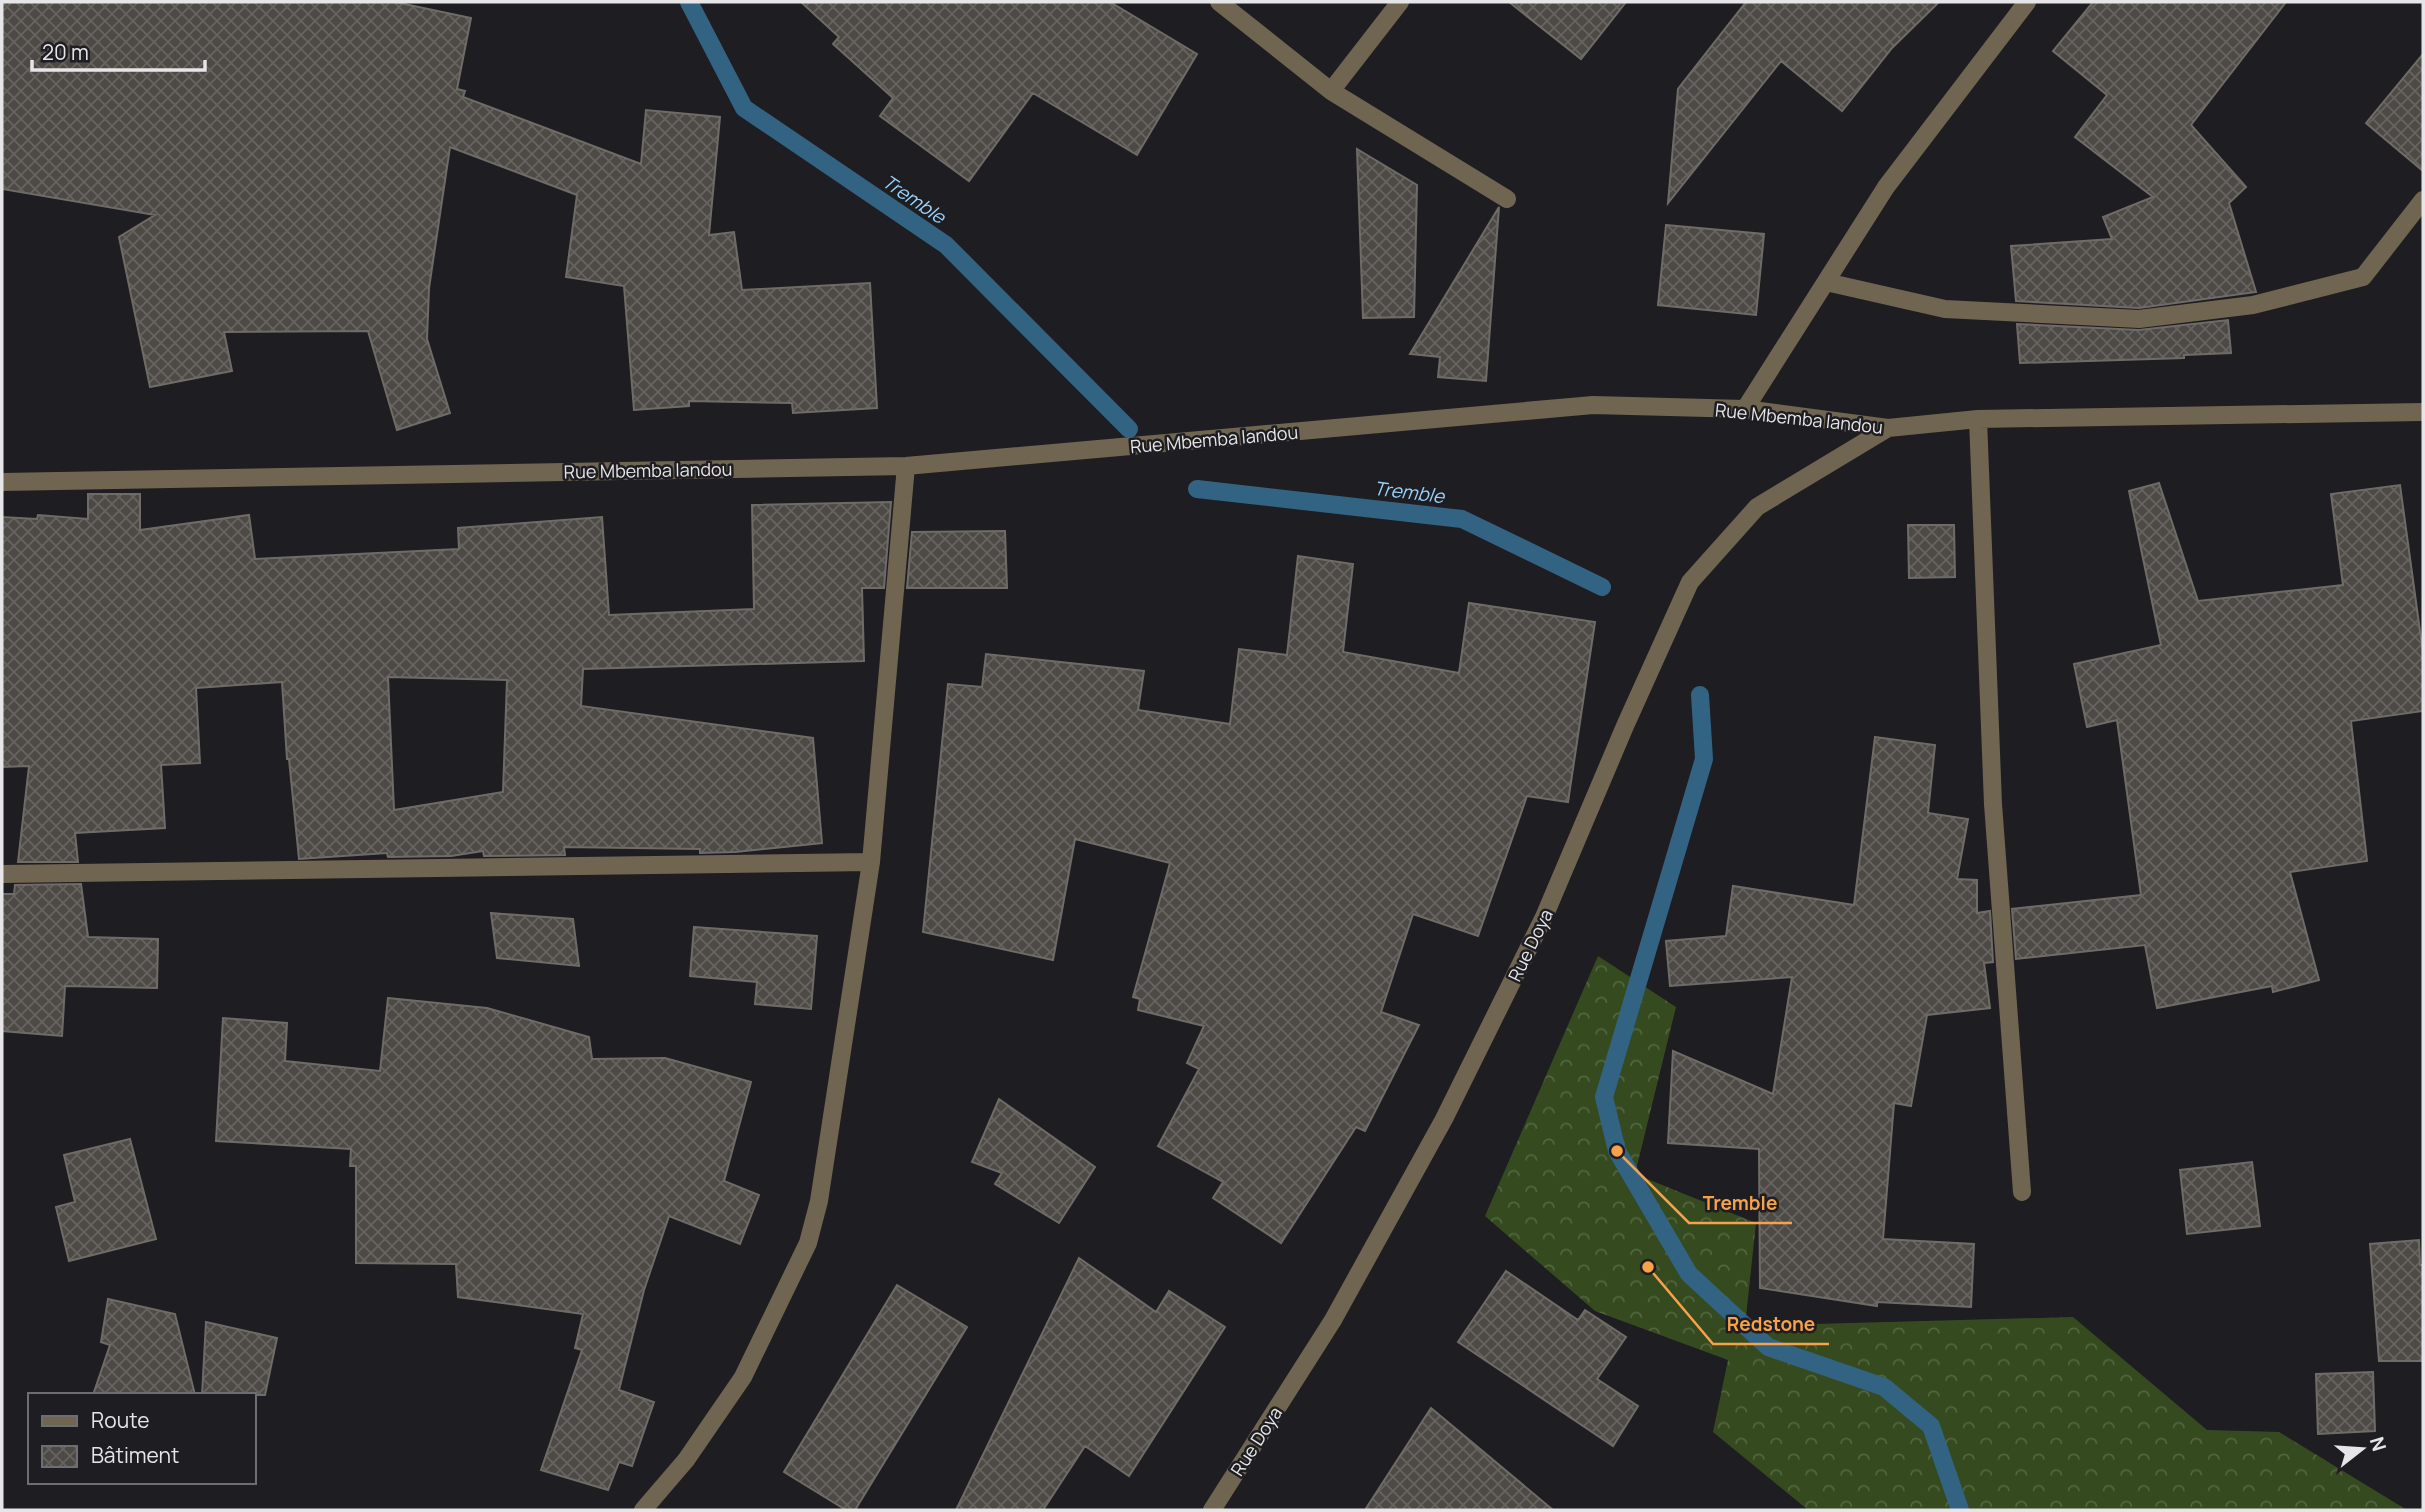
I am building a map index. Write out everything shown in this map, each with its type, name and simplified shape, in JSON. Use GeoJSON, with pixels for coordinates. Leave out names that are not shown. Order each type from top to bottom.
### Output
{"type":"FeatureCollection","features":[{"type":"Feature","properties":{"kind":"street"},"geometry":{"type":"LineString","coordinates":[[1219,2],[1331,90],[1507,199]]}},
{"type":"Feature","properties":{"kind":"street"},"geometry":{"type":"LineString","coordinates":[[1331,90],[1400,2]]}},
{"type":"Feature","properties":{"kind":"street"},"geometry":{"type":"LineString","coordinates":[[1745,409],[1886,187],[2027,2]]}},
{"type":"Feature","properties":{"kind":"street"},"geometry":{"type":"LineString","coordinates":[[1826,282],[1945,309],[2139,319],[2253,305],[2363,277],[2423,200]]}},
{"type":"Feature","properties":{"kind":"street","name":"Rue Mbemba landou"},"geometry":{"type":"LineString","coordinates":[[2,482],[906,466],[1592,405],[1745,409],[1888,428],[1978,419],[2423,412]]}},
{"type":"Feature","properties":{"kind":"street"},"geometry":{"type":"LineString","coordinates":[[1978,419],[1993,804],[2022,1192]]}},
{"type":"Feature","properties":{"kind":"street","name":"Rue Doya"},"geometry":{"type":"LineString","coordinates":[[1212,1510],[1333,1321],[1444,1119],[1544,917],[1690,582],[1757,507],[1888,428]]}},
{"type":"Feature","properties":{"kind":"street"},"geometry":{"type":"LineString","coordinates":[[643,1510],[685,1460],[743,1377],[808,1243],[819,1201],[871,862],[906,466]]}},
{"type":"Feature","properties":{"kind":"street"},"geometry":{"type":"LineString","coordinates":[[2,874],[871,862]]}},
{"type":"Feature","properties":{"kind":"green space"},"geometry":{"type":"Polygon","coordinates":[[[1598,956],[1676,1007],[1635,1174],[1756,1223],[1745,1326],[2073,1317],[2207,1430],[2279,1432],[2407,1510],[1808,1510],[1713,1432],[1728,1360],[1595,1311],[1485,1216],[1598,956]]]}},
{"type":"Feature","properties":{"kind":"building"},"geometry":{"type":"Polygon","coordinates":[[[2,2],[395,2],[471,18],[457,89],[465,91],[463,97],[641,164],[646,110],[720,117],[709,235],[734,232],[742,290],[870,283],[877,408],[793,413],[792,403],[689,401],[689,406],[634,410],[624,286],[566,277],[577,195],[450,147],[429,288],[427,339],[450,413],[397,430],[368,331],[224,332],[232,371],[150,387],[119,237],[155,215],[2,189],[2,2]]]}},
{"type":"Feature","properties":{"kind":"building"},"geometry":{"type":"Polygon","coordinates":[[[801,2],[1110,2],[1197,54],[1137,155],[1033,93],[969,181],[880,116],[893,98],[833,44],[839,37],[801,2]]]}},
{"type":"Feature","properties":{"kind":"building"},"geometry":{"type":"Polygon","coordinates":[[[1509,2],[1626,2],[1581,59],[1509,2]]]}},
{"type":"Feature","properties":{"kind":"building"},"geometry":{"type":"Polygon","coordinates":[[[1746,2],[1939,2],[1892,48],[1842,111],[1781,61],[1668,203],[1678,89],[1746,2]]]}},
{"type":"Feature","properties":{"kind":"building"},"geometry":{"type":"Polygon","coordinates":[[[2093,2],[2286,2],[2191,125],[2246,187],[2229,203],[2256,292],[2139,308],[2016,301],[2011,246],[2112,239],[2103,217],[2153,197],[2075,137],[2107,95],[2053,51],[2093,2]]]}},
{"type":"Feature","properties":{"kind":"building"},"geometry":{"type":"Polygon","coordinates":[[[2423,54],[2423,171],[2366,123],[2423,54]]]}},
{"type":"Feature","properties":{"kind":"building"},"geometry":{"type":"Polygon","coordinates":[[[1357,149],[1417,185],[1414,317],[1363,318],[1357,149]]]}},
{"type":"Feature","properties":{"kind":"building"},"geometry":{"type":"Polygon","coordinates":[[[1499,207],[1486,381],[1438,377],[1440,357],[1410,354],[1499,207]]]}},
{"type":"Feature","properties":{"kind":"building"},"geometry":{"type":"Polygon","coordinates":[[[1666,225],[1764,234],[1756,315],[1658,305],[1666,225]]]}},
{"type":"Feature","properties":{"kind":"building"},"geometry":{"type":"Polygon","coordinates":[[[2228,320],[2231,353],[2184,355],[2184,358],[2020,363],[2017,324],[2139,330],[2228,320]]]}},
{"type":"Feature","properties":{"kind":"building"},"geometry":{"type":"Polygon","coordinates":[[[2159,483],[2198,601],[2343,585],[2331,494],[2400,485],[2423,653],[2423,711],[2351,721],[2367,861],[2290,872],[2319,980],[2273,992],[2272,986],[2157,1008],[2145,945],[2016,959],[2012,909],[2141,895],[2117,720],[2087,727],[2074,664],[2161,645],[2129,491],[2159,483]]]}},
{"type":"Feature","properties":{"kind":"building"},"geometry":{"type":"Polygon","coordinates":[[[88,494],[140,494],[140,530],[249,515],[255,559],[459,549],[458,528],[602,517],[609,615],[754,609],[752,505],[891,502],[884,588],[862,588],[864,661],[583,669],[581,706],[813,738],[822,843],[735,852],[564,847],[565,855],[484,856],[483,851],[451,856],[388,857],[387,853],[299,859],[287,759],[282,682],[196,688],[200,763],[161,765],[165,828],[75,833],[78,862],[18,862],[29,766],[2,767],[2,517],[37,519],[38,515],[88,519],[88,494]],[[388,677],[394,810],[503,792],[507,680],[388,677]]]}},
{"type":"Feature","properties":{"kind":"building"},"geometry":{"type":"Polygon","coordinates":[[[1908,525],[1954,525],[1955,577],[1909,578],[1908,525]]]}},
{"type":"Feature","properties":{"kind":"building"},"geometry":{"type":"Polygon","coordinates":[[[1005,531],[1007,588],[907,588],[912,532],[1005,531]]]}},
{"type":"Feature","properties":{"kind":"building"},"geometry":{"type":"Polygon","coordinates":[[[1298,556],[1353,564],[1343,652],[1459,673],[1469,603],[1595,622],[1568,802],[1527,796],[1478,936],[1413,914],[1381,1012],[1419,1025],[1365,1131],[1356,1127],[1281,1243],[1213,1198],[1223,1182],[1158,1146],[1199,1069],[1187,1063],[1204,1026],[1138,1010],[1140,999],[1133,997],[1170,863],[1075,839],[1053,960],[923,932],[948,684],[982,687],[986,654],[1144,671],[1138,710],[1230,724],[1239,649],[1287,655],[1298,556]]]}},
{"type":"Feature","properties":{"kind":"building"},"geometry":{"type":"Polygon","coordinates":[[[1875,737],[1935,745],[1928,813],[1968,819],[1957,879],[1977,880],[1977,913],[1990,911],[1993,962],[1984,963],[1990,1008],[1927,1015],[1911,1106],[1894,1103],[1883,1239],[1974,1244],[1971,1307],[1877,1302],[1877,1306],[1760,1288],[1759,1149],[1668,1143],[1673,1051],[1773,1094],[1792,977],[1670,986],[1666,941],[1726,936],[1733,886],[1854,905],[1875,737]]]}},
{"type":"Feature","properties":{"kind":"building"},"geometry":{"type":"Polygon","coordinates":[[[81,884],[88,937],[158,939],[157,988],[65,986],[62,1036],[2,1031],[2,894],[14,894],[15,885],[81,884]]]}},
{"type":"Feature","properties":{"kind":"building"},"geometry":{"type":"Polygon","coordinates":[[[491,913],[573,919],[579,966],[497,958],[491,913]]]}},
{"type":"Feature","properties":{"kind":"building"},"geometry":{"type":"Polygon","coordinates":[[[694,927],[817,936],[811,1009],[755,1004],[757,982],[690,976],[694,927]]]}},
{"type":"Feature","properties":{"kind":"building"},"geometry":{"type":"Polygon","coordinates":[[[388,998],[487,1008],[589,1037],[592,1059],[665,1058],[751,1082],[724,1181],[759,1195],[740,1244],[669,1216],[644,1290],[619,1390],[654,1402],[632,1466],[619,1462],[608,1490],[541,1470],[582,1350],[575,1348],[583,1314],[458,1297],[456,1264],[356,1263],[356,1166],[350,1166],[351,1149],[216,1141],[223,1018],[287,1023],[285,1061],[380,1071],[388,998]]]}},
{"type":"Feature","properties":{"kind":"building"},"geometry":{"type":"Polygon","coordinates":[[[999,1099],[1095,1167],[1059,1223],[995,1184],[1002,1173],[972,1162],[999,1099]]]}},
{"type":"Feature","properties":{"kind":"building"},"geometry":{"type":"Polygon","coordinates":[[[130,1139],[156,1239],[69,1261],[56,1207],[75,1202],[64,1155],[130,1139]]]}},
{"type":"Feature","properties":{"kind":"building"},"geometry":{"type":"Polygon","coordinates":[[[2252,1162],[2260,1226],[2187,1234],[2180,1170],[2252,1162]]]}},
{"type":"Feature","properties":{"kind":"building"},"geometry":{"type":"Polygon","coordinates":[[[2419,1240],[2420,1265],[2423,1265],[2423,1361],[2379,1361],[2370,1244],[2419,1240]]]}},
{"type":"Feature","properties":{"kind":"building"},"geometry":{"type":"Polygon","coordinates":[[[1079,1258],[1156,1312],[1169,1291],[1225,1327],[1129,1476],[1085,1446],[1043,1510],[956,1510],[1079,1258]]]}},
{"type":"Feature","properties":{"kind":"building"},"geometry":{"type":"Polygon","coordinates":[[[1506,1271],[1578,1320],[1585,1310],[1626,1337],[1597,1379],[1638,1406],[1613,1446],[1458,1342],[1506,1271]]]}},
{"type":"Feature","properties":{"kind":"building"},"geometry":{"type":"Polygon","coordinates":[[[897,1285],[967,1327],[855,1510],[846,1510],[784,1472],[897,1285]]]}},
{"type":"Feature","properties":{"kind":"building"},"geometry":{"type":"Polygon","coordinates":[[[108,1299],[175,1314],[195,1393],[94,1393],[110,1345],[101,1342],[108,1299]]]}},
{"type":"Feature","properties":{"kind":"building"},"geometry":{"type":"Polygon","coordinates":[[[206,1322],[277,1338],[265,1395],[202,1393],[206,1322]]]}},
{"type":"Feature","properties":{"kind":"building"},"geometry":{"type":"Polygon","coordinates":[[[2373,1372],[2375,1431],[2318,1434],[2316,1374],[2373,1372]]]}},
{"type":"Feature","properties":{"kind":"building"},"geometry":{"type":"Polygon","coordinates":[[[1431,1408],[1553,1510],[1365,1510],[1431,1408]]]}},
{"type":"Feature","properties":{"kind":"waterway","name":"Tremble"},"geometry":{"type":"LineString","coordinates":[[689,2],[744,108],[946,245],[1129,429]]}},
{"type":"Feature","properties":{"kind":"waterway","name":"Tremble"},"geometry":{"type":"LineString","coordinates":[[1197,489],[1462,519],[1602,587]]}},
{"type":"Feature","properties":{"kind":"waterway","name":"Tremble"},"geometry":{"type":"LineString","coordinates":[[1700,695],[1704,759],[1604,1097],[1617,1151],[1689,1274],[1768,1347],[1884,1387],[1931,1426],[1960,1510]]}},
{"type":"Feature","properties":{"kind":"place","name":"Tremble"},"geometry":{"type":"Point","coordinates":[1617,1151]}},
{"type":"Feature","properties":{"kind":"place","name":"Redstone"},"geometry":{"type":"Point","coordinates":[1648,1267]}}]}
